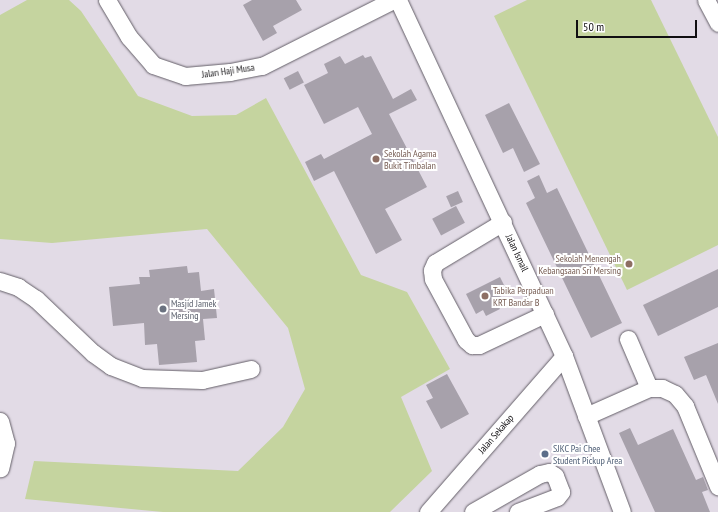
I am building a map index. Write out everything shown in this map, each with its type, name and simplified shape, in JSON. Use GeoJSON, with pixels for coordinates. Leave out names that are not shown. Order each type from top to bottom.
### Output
{"type":"FeatureCollection","features":[{"type":"Feature","properties":{"kind":"street","name":"Jalan Haji Musa"},"geometry":{"type":"LineString","coordinates":[[107,0],[129,37],[153,64],[185,76],[230,72],[262,66],[392,0]]}},
{"type":"Feature","properties":{"kind":"street","name":"Jalan Ismail"},"geometry":{"type":"LineString","coordinates":[[398,0],[503,222],[564,356],[622,512]]}},
{"type":"Feature","properties":{"kind":"street"},"geometry":{"type":"LineString","coordinates":[[706,0],[718,23]]}},
{"type":"Feature","properties":{"kind":"street"},"geometry":{"type":"LineString","coordinates":[[503,222],[435,263],[432,270],[433,278],[466,340],[472,345],[479,345],[545,314]]}},
{"type":"Feature","properties":{"kind":"street"},"geometry":{"type":"LineString","coordinates":[[0,281],[18,287],[36,299],[93,353],[112,366],[142,378],[202,380],[251,369]]}},
{"type":"Feature","properties":{"kind":"street"},"geometry":{"type":"LineString","coordinates":[[628,339],[648,388]]}},
{"type":"Feature","properties":{"kind":"street","name":"Jalan Sekakap"},"geometry":{"type":"LineString","coordinates":[[429,512],[564,356]]}},
{"type":"Feature","properties":{"kind":"street"},"geometry":{"type":"LineString","coordinates":[[586,416],[648,388],[662,388],[675,394],[684,406],[718,486]]}},
{"type":"Feature","properties":{"kind":"street"},"geometry":{"type":"LineString","coordinates":[[0,420],[6,443],[0,468]]}},
{"type":"Feature","properties":{"kind":"street"},"geometry":{"type":"LineString","coordinates":[[473,512],[540,474],[549,472],[555,476],[561,492],[557,497],[518,512]]}},
{"type":"Feature","properties":{"kind":"green space"},"geometry":{"type":"Polygon","coordinates":[[[27,0],[69,0],[81,11],[138,96],[192,116],[236,115],[266,98],[361,275],[407,292],[450,369],[401,397],[432,471],[390,512],[163,512],[25,499],[34,461],[238,471],[283,427],[305,389],[288,328],[207,229],[52,243],[0,239],[0,15],[27,0]]]}},
{"type":"Feature","properties":{"kind":"green space"},"geometry":{"type":"Polygon","coordinates":[[[527,0],[651,0],[718,137],[718,245],[627,290],[494,16],[527,0]]]}},
{"type":"Feature","properties":{"kind":"building"},"geometry":{"type":"Polygon","coordinates":[[[252,0],[296,0],[302,10],[273,26],[277,33],[263,41],[243,5],[252,0]]]}},
{"type":"Feature","properties":{"kind":"building"},"geometry":{"type":"Polygon","coordinates":[[[363,55],[365,58],[371,56],[393,99],[411,89],[417,100],[389,114],[427,187],[385,209],[402,240],[376,254],[334,171],[314,181],[305,162],[321,154],[324,159],[372,134],[358,107],[324,124],[304,85],[328,73],[324,64],[340,56],[345,64],[363,55]]]}},
{"type":"Feature","properties":{"kind":"building"},"geometry":{"type":"Polygon","coordinates":[[[298,71],[304,83],[290,90],[284,78],[298,71]]]}},
{"type":"Feature","properties":{"kind":"building"},"geometry":{"type":"Polygon","coordinates":[[[509,103],[540,164],[524,172],[513,148],[503,153],[485,115],[509,103]]]}},
{"type":"Feature","properties":{"kind":"building"},"geometry":{"type":"Polygon","coordinates":[[[539,175],[547,193],[557,188],[622,323],[591,338],[526,203],[535,198],[527,181],[539,175]]]}},
{"type":"Feature","properties":{"kind":"building"},"geometry":{"type":"Polygon","coordinates":[[[458,191],[463,202],[451,207],[446,196],[458,191]]]}},
{"type":"Feature","properties":{"kind":"building"},"geometry":{"type":"Polygon","coordinates":[[[456,206],[465,223],[441,235],[432,219],[456,206]]]}},
{"type":"Feature","properties":{"kind":"building","name":"Masjid Jamek Mersing"},"geometry":{"type":"Polygon","coordinates":[[[187,266],[188,273],[199,272],[201,291],[214,289],[217,318],[203,319],[205,340],[195,341],[197,362],[159,365],[157,344],[145,345],[144,323],[113,326],[109,287],[140,284],[139,277],[150,277],[149,270],[187,266]]]}},
{"type":"Feature","properties":{"kind":"building"},"geometry":{"type":"Polygon","coordinates":[[[718,269],[718,307],[658,336],[643,305],[718,269]]]}},
{"type":"Feature","properties":{"kind":"building"},"geometry":{"type":"Polygon","coordinates":[[[500,277],[508,293],[495,299],[500,309],[486,316],[483,310],[476,314],[466,294],[500,277]]]}},
{"type":"Feature","properties":{"kind":"building"},"geometry":{"type":"Polygon","coordinates":[[[718,343],[718,404],[706,375],[694,380],[684,357],[718,343]]]}},
{"type":"Feature","properties":{"kind":"building"},"geometry":{"type":"Polygon","coordinates":[[[447,374],[469,414],[441,429],[426,401],[433,398],[426,385],[447,374]]]}},
{"type":"Feature","properties":{"kind":"building"},"geometry":{"type":"Polygon","coordinates":[[[630,428],[638,445],[673,429],[696,480],[703,477],[708,490],[702,492],[710,512],[655,512],[619,433],[630,428]]]}},
{"type":"Feature","properties":{"kind":"place","name":"Sekolah Agama Bukit Timbalan"},"geometry":{"type":"Point","coordinates":[376,159]}},
{"type":"Feature","properties":{"kind":"place","name":"Sekolah Menengah Kebangsaan Sri Mersing"},"geometry":{"type":"Point","coordinates":[629,264]}},
{"type":"Feature","properties":{"kind":"place","name":"Tabika Perpaduan KRT Bandar B"},"geometry":{"type":"Point","coordinates":[485,296]}},
{"type":"Feature","properties":{"kind":"place","name":"Masjid Jamek Mersing"},"geometry":{"type":"Point","coordinates":[163,309]}},
{"type":"Feature","properties":{"kind":"place","name":"SJKC Pai Chee Student Pickup Area"},"geometry":{"type":"Point","coordinates":[545,454]}}]}
